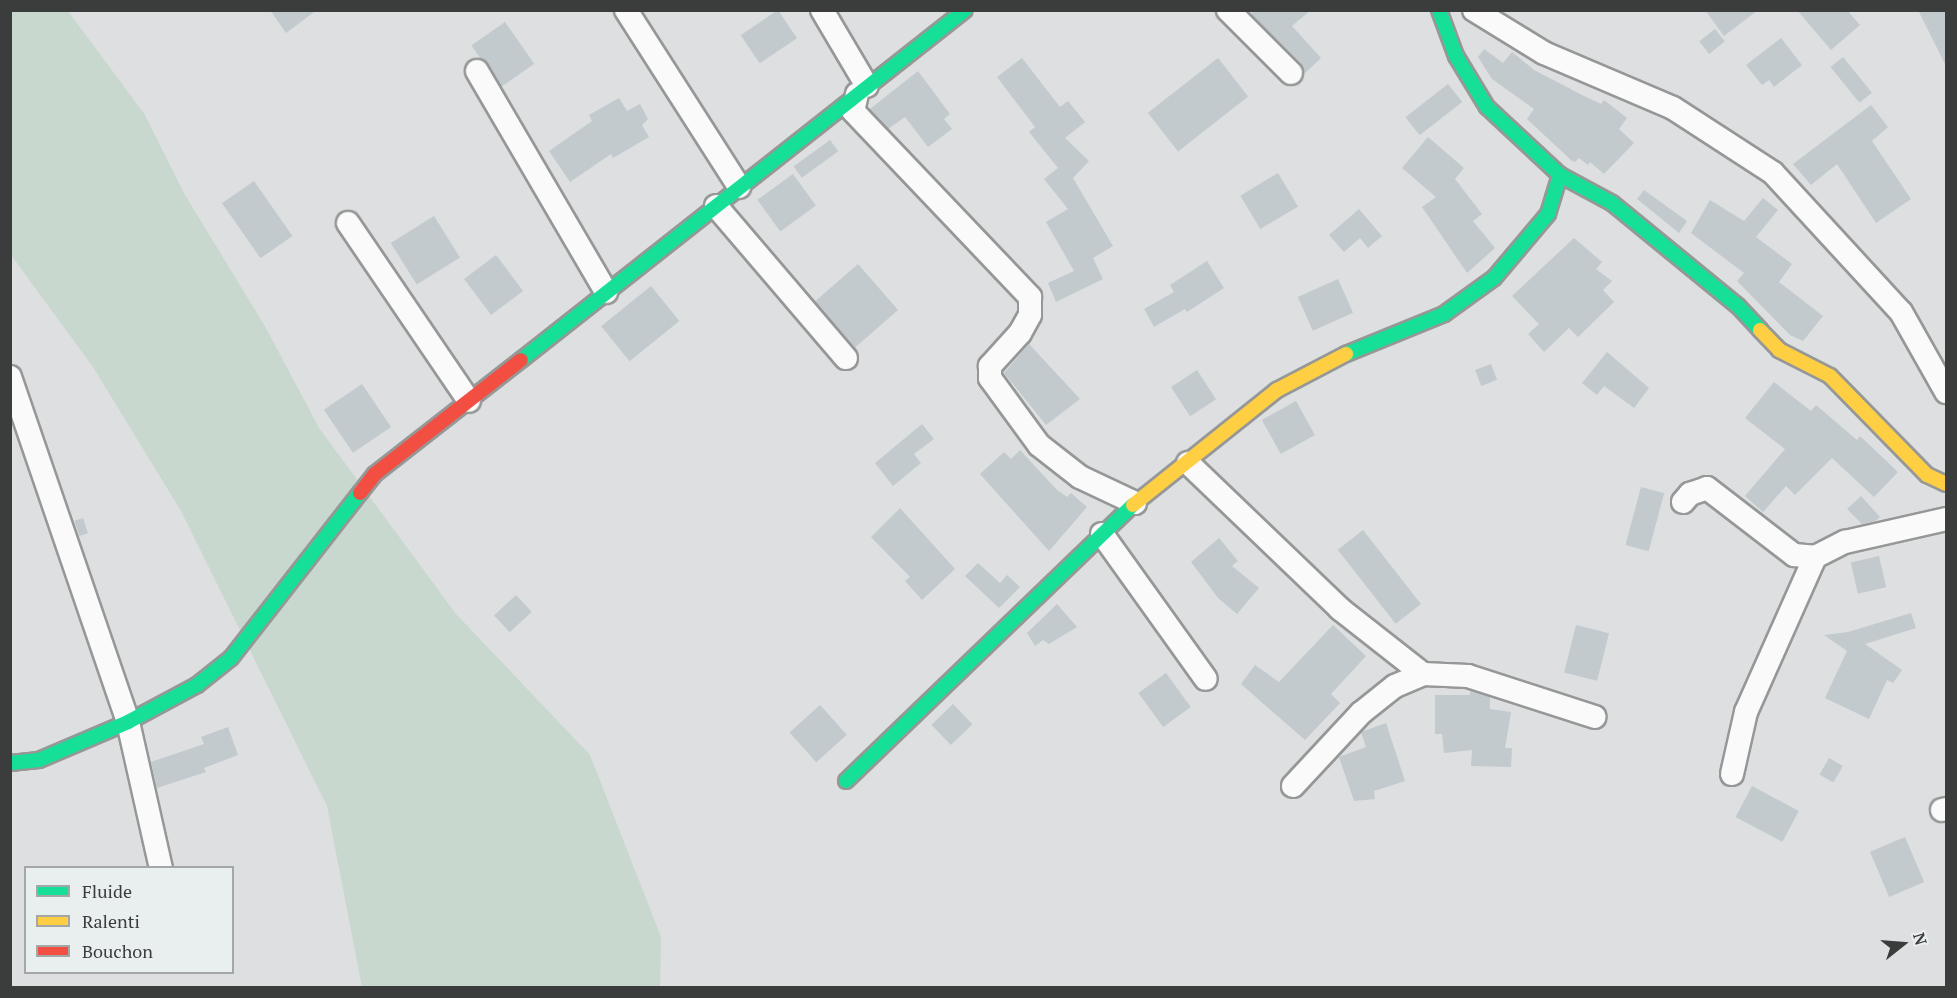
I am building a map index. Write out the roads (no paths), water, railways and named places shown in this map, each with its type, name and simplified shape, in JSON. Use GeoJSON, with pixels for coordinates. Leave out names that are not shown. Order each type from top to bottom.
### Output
{"type":"FeatureCollection","features":[{"type":"Feature","properties":{"kind":"street"},"geometry":{"type":"LineString","coordinates":[[626,10],[739,187]]}},
{"type":"Feature","properties":{"kind":"street"},"geometry":{"type":"LineString","coordinates":[[822,10],[862,90],[853,111],[1030,297],[1030,315],[1020,333],[990,366],[990,378],[1039,445],[1080,477],[1135,503]]}},
{"type":"Feature","properties":{"kind":"street"},"geometry":{"type":"LineString","coordinates":[[10,763],[39,760],[128,722],[197,685],[231,658],[375,474],[965,10]]}},
{"type":"Feature","properties":{"kind":"street"},"geometry":{"type":"LineString","coordinates":[[1228,10],[1291,73]]}},
{"type":"Feature","properties":{"kind":"street"},"geometry":{"type":"LineString","coordinates":[[1439,10],[1456,56],[1487,107],[1560,175],[1630,216],[1738,306],[1779,350],[1830,376],[1927,475],[1947,484]]}},
{"type":"Feature","properties":{"kind":"street"},"geometry":{"type":"LineString","coordinates":[[1474,10],[1544,53],[1673,108],[1773,173],[1901,312],[1947,392]]}},
{"type":"Feature","properties":{"kind":"street"},"geometry":{"type":"LineString","coordinates":[[477,70],[606,292]]}},
{"type":"Feature","properties":{"kind":"street"},"geometry":{"type":"LineString","coordinates":[[846,781],[1135,503],[1277,390],[1358,348],[1444,314],[1494,278],[1548,214],[1560,175]]}},
{"type":"Feature","properties":{"kind":"street"},"geometry":{"type":"LineString","coordinates":[[716,206],[846,358]]}},
{"type":"Feature","properties":{"kind":"street"},"geometry":{"type":"LineString","coordinates":[[348,223],[468,401]]}},
{"type":"Feature","properties":{"kind":"street"},"geometry":{"type":"LineString","coordinates":[[10,377],[128,722],[161,866]]}},
{"type":"Feature","properties":{"kind":"street"},"geometry":{"type":"LineString","coordinates":[[1188,463],[1340,609],[1423,674]]}},
{"type":"Feature","properties":{"kind":"street"},"geometry":{"type":"LineString","coordinates":[[1683,502],[1690,494],[1707,488],[1794,555],[1815,557],[1845,542],[1947,519]]}},
{"type":"Feature","properties":{"kind":"street"},"geometry":{"type":"LineString","coordinates":[[1102,534],[1206,679]]}},
{"type":"Feature","properties":{"kind":"street"},"geometry":{"type":"LineString","coordinates":[[1732,774],[1746,712],[1815,557]]}},
{"type":"Feature","properties":{"kind":"street"},"geometry":{"type":"LineString","coordinates":[[1293,786],[1361,713],[1395,686],[1423,674],[1468,676],[1595,717]]}}]}
